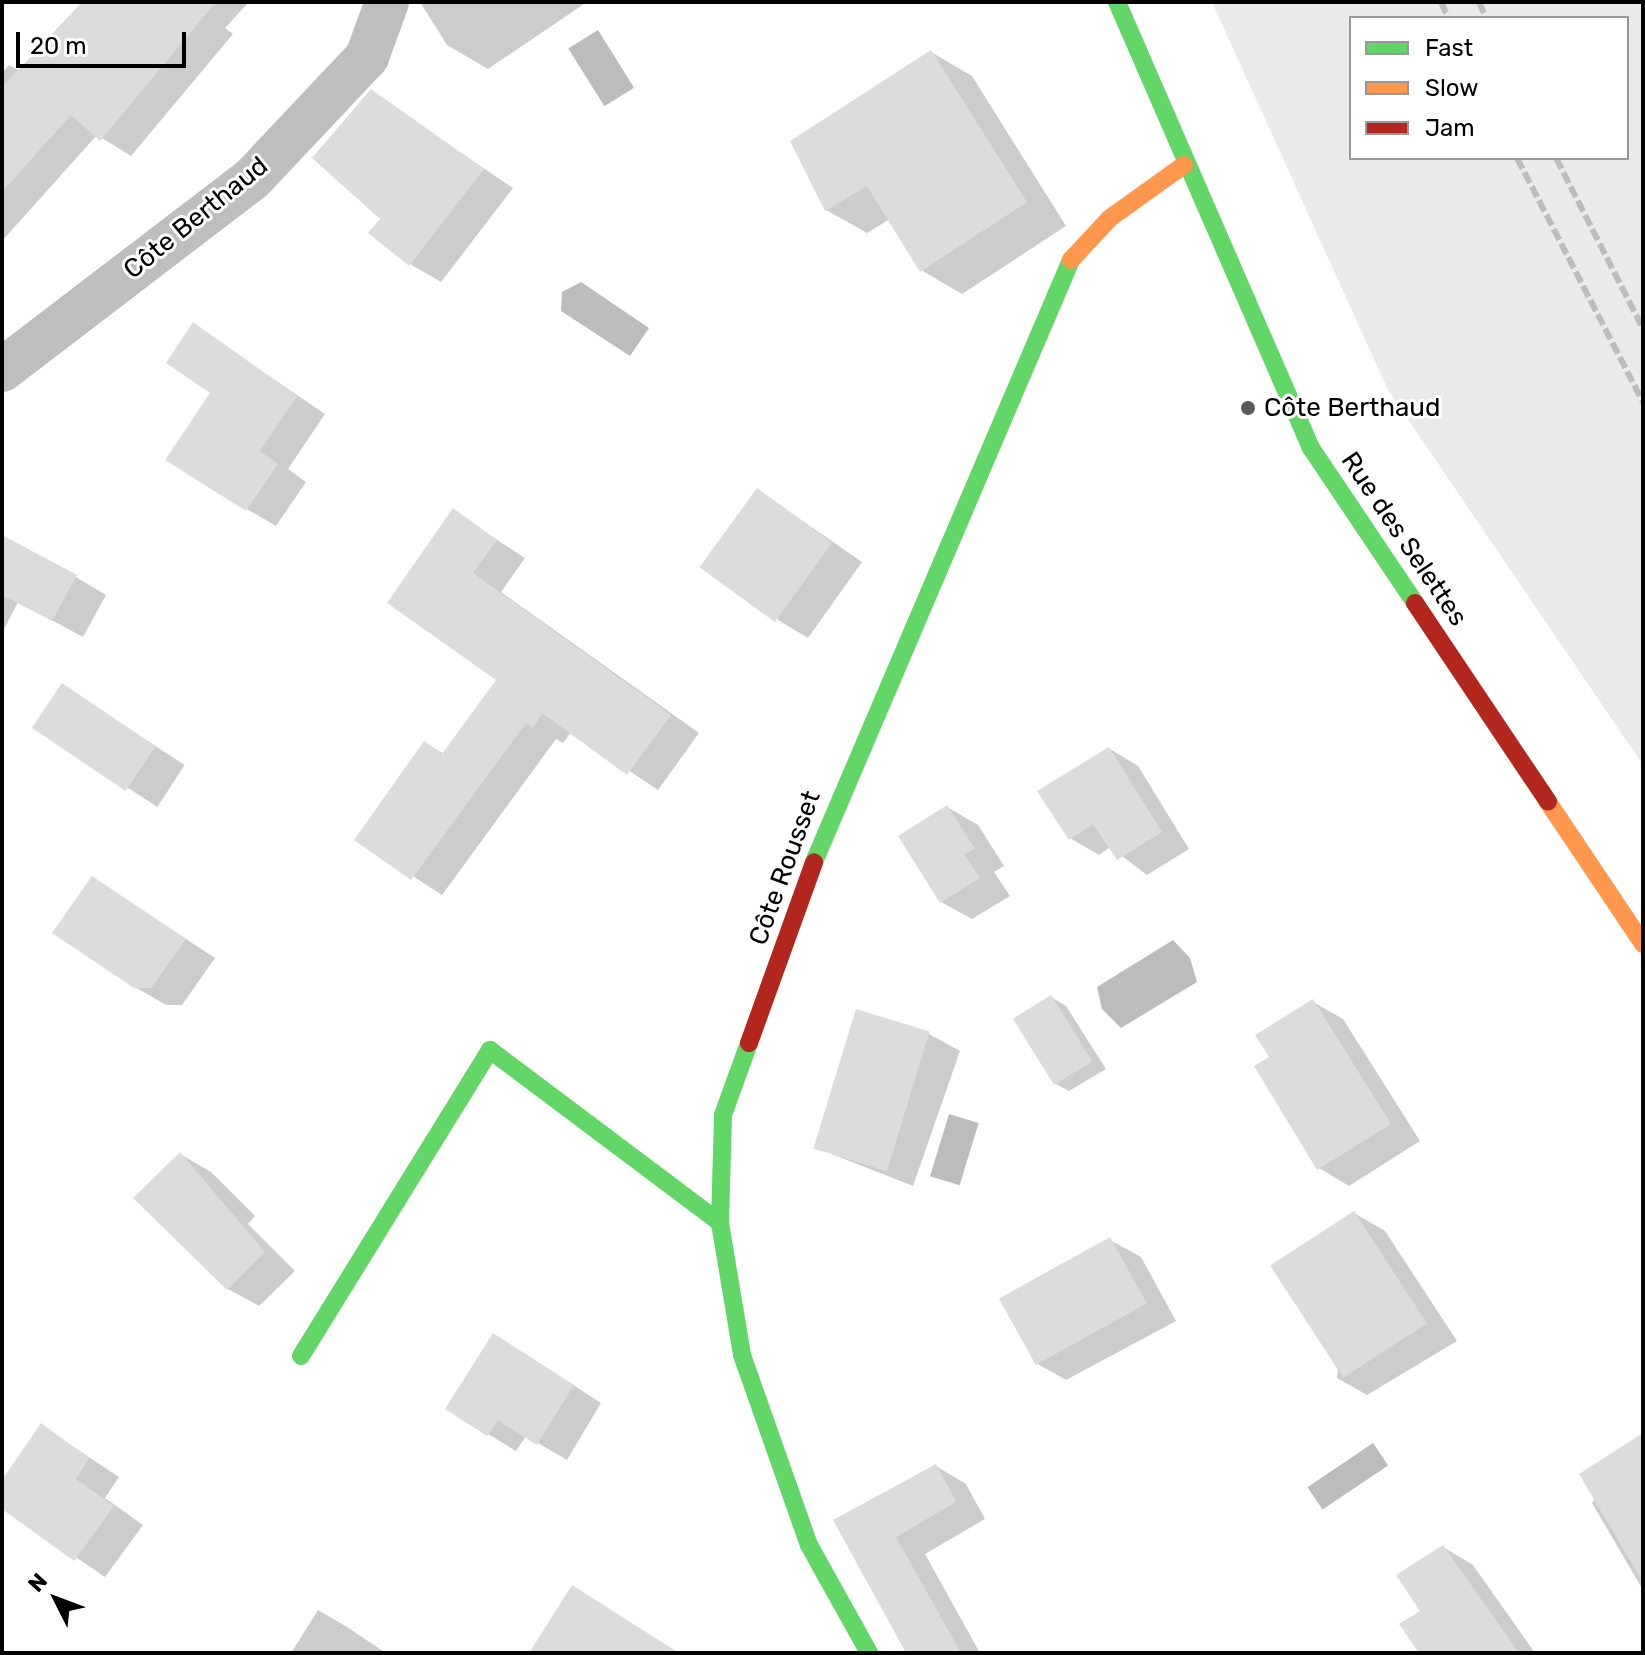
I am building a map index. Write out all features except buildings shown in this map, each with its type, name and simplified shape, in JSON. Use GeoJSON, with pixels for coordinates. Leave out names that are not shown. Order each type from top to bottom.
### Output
{"type":"FeatureCollection","features":[{"type":"Feature","properties":{"kind":"street","name":"Côte Berthaud"},"geometry":{"type":"LineString","coordinates":[[2,370],[252,179],[367,57],[387,2]]}},
{"type":"Feature","properties":{"kind":"street","name":"Rue des Selettes"},"geometry":{"type":"LineString","coordinates":[[1117,2],[1184,165],[1311,448],[1643,944]]}},
{"type":"Feature","properties":{"kind":"street","name":"Côte Rousset"},"geometry":{"type":"LineString","coordinates":[[869,1653],[809,1545],[742,1355],[720,1223],[723,1115],[831,814],[1061,270],[1110,218],[1184,165]]}},
{"type":"Feature","properties":{"kind":"street"},"geometry":{"type":"LineString","coordinates":[[301,1356],[490,1050],[720,1223]]}},
{"type":"Feature","properties":{"kind":"shaded area"},"geometry":{"type":"Polygon","coordinates":[[[1212,2],[1643,2],[1643,765],[1388,390],[1212,2]]]}},
{"type":"Feature","properties":{"kind":"shaded area"},"geometry":{"type":"Polygon","coordinates":[[[598,30],[634,88],[604,106],[568,49],[598,30]]]}},
{"type":"Feature","properties":{"kind":"shaded area"},"geometry":{"type":"Polygon","coordinates":[[[581,282],[649,328],[630,356],[561,311],[562,292],[581,282]]]}},
{"type":"Feature","properties":{"kind":"shaded area"},"geometry":{"type":"Polygon","coordinates":[[[1173,940],[1190,958],[1197,982],[1121,1028],[1102,1009],[1097,987],[1173,940]]]}},
{"type":"Feature","properties":{"kind":"shaded area"},"geometry":{"type":"Polygon","coordinates":[[[949,1114],[979,1123],[960,1185],[930,1176],[949,1114]]]}},
{"type":"Feature","properties":{"kind":"shaded area"},"geometry":{"type":"Polygon","coordinates":[[[1373,1443],[1388,1465],[1323,1510],[1308,1487],[1373,1443]]]}},
{"type":"Feature","properties":{"kind":"railway"},"geometry":{"type":"LineString","coordinates":[[1441,2],[1447,16]]}},
{"type":"Feature","properties":{"kind":"railway"},"geometry":{"type":"LineString","coordinates":[[1479,2],[1485,16]]}},
{"type":"Feature","properties":{"kind":"railway"},"geometry":{"type":"LineString","coordinates":[[1518,160],[1643,402]]}},
{"type":"Feature","properties":{"kind":"railway"},"geometry":{"type":"LineString","coordinates":[[1557,160],[1643,329]]}},
{"type":"Feature","properties":{"kind":"traffic: fast"},"geometry":{"type":"LineString","coordinates":[[1117,2],[1311,448],[1415,603]]}},
{"type":"Feature","properties":{"kind":"traffic: fast"},"geometry":{"type":"LineString","coordinates":[[814,862],[1071,260]]}},
{"type":"Feature","properties":{"kind":"traffic: fast"},"geometry":{"type":"LineString","coordinates":[[749,1043],[723,1115],[720,1223],[742,1355],[809,1545],[869,1653]]}},
{"type":"Feature","properties":{"kind":"traffic: fast"},"geometry":{"type":"LineString","coordinates":[[301,1356],[490,1050],[720,1223]]}},
{"type":"Feature","properties":{"kind":"traffic: slow"},"geometry":{"type":"LineString","coordinates":[[1071,260],[1110,218],[1184,165]]}},
{"type":"Feature","properties":{"kind":"traffic: slow"},"geometry":{"type":"LineString","coordinates":[[1548,802],[1643,944]]}},
{"type":"Feature","properties":{"kind":"traffic: jam"},"geometry":{"type":"LineString","coordinates":[[1415,603],[1548,802]]}},
{"type":"Feature","properties":{"kind":"traffic: jam"},"geometry":{"type":"LineString","coordinates":[[749,1043],[814,862]]}},
{"type":"Feature","properties":{"kind":"place","name":"Côte Berthaud"},"geometry":{"type":"Point","coordinates":[1248,408]}}]}
